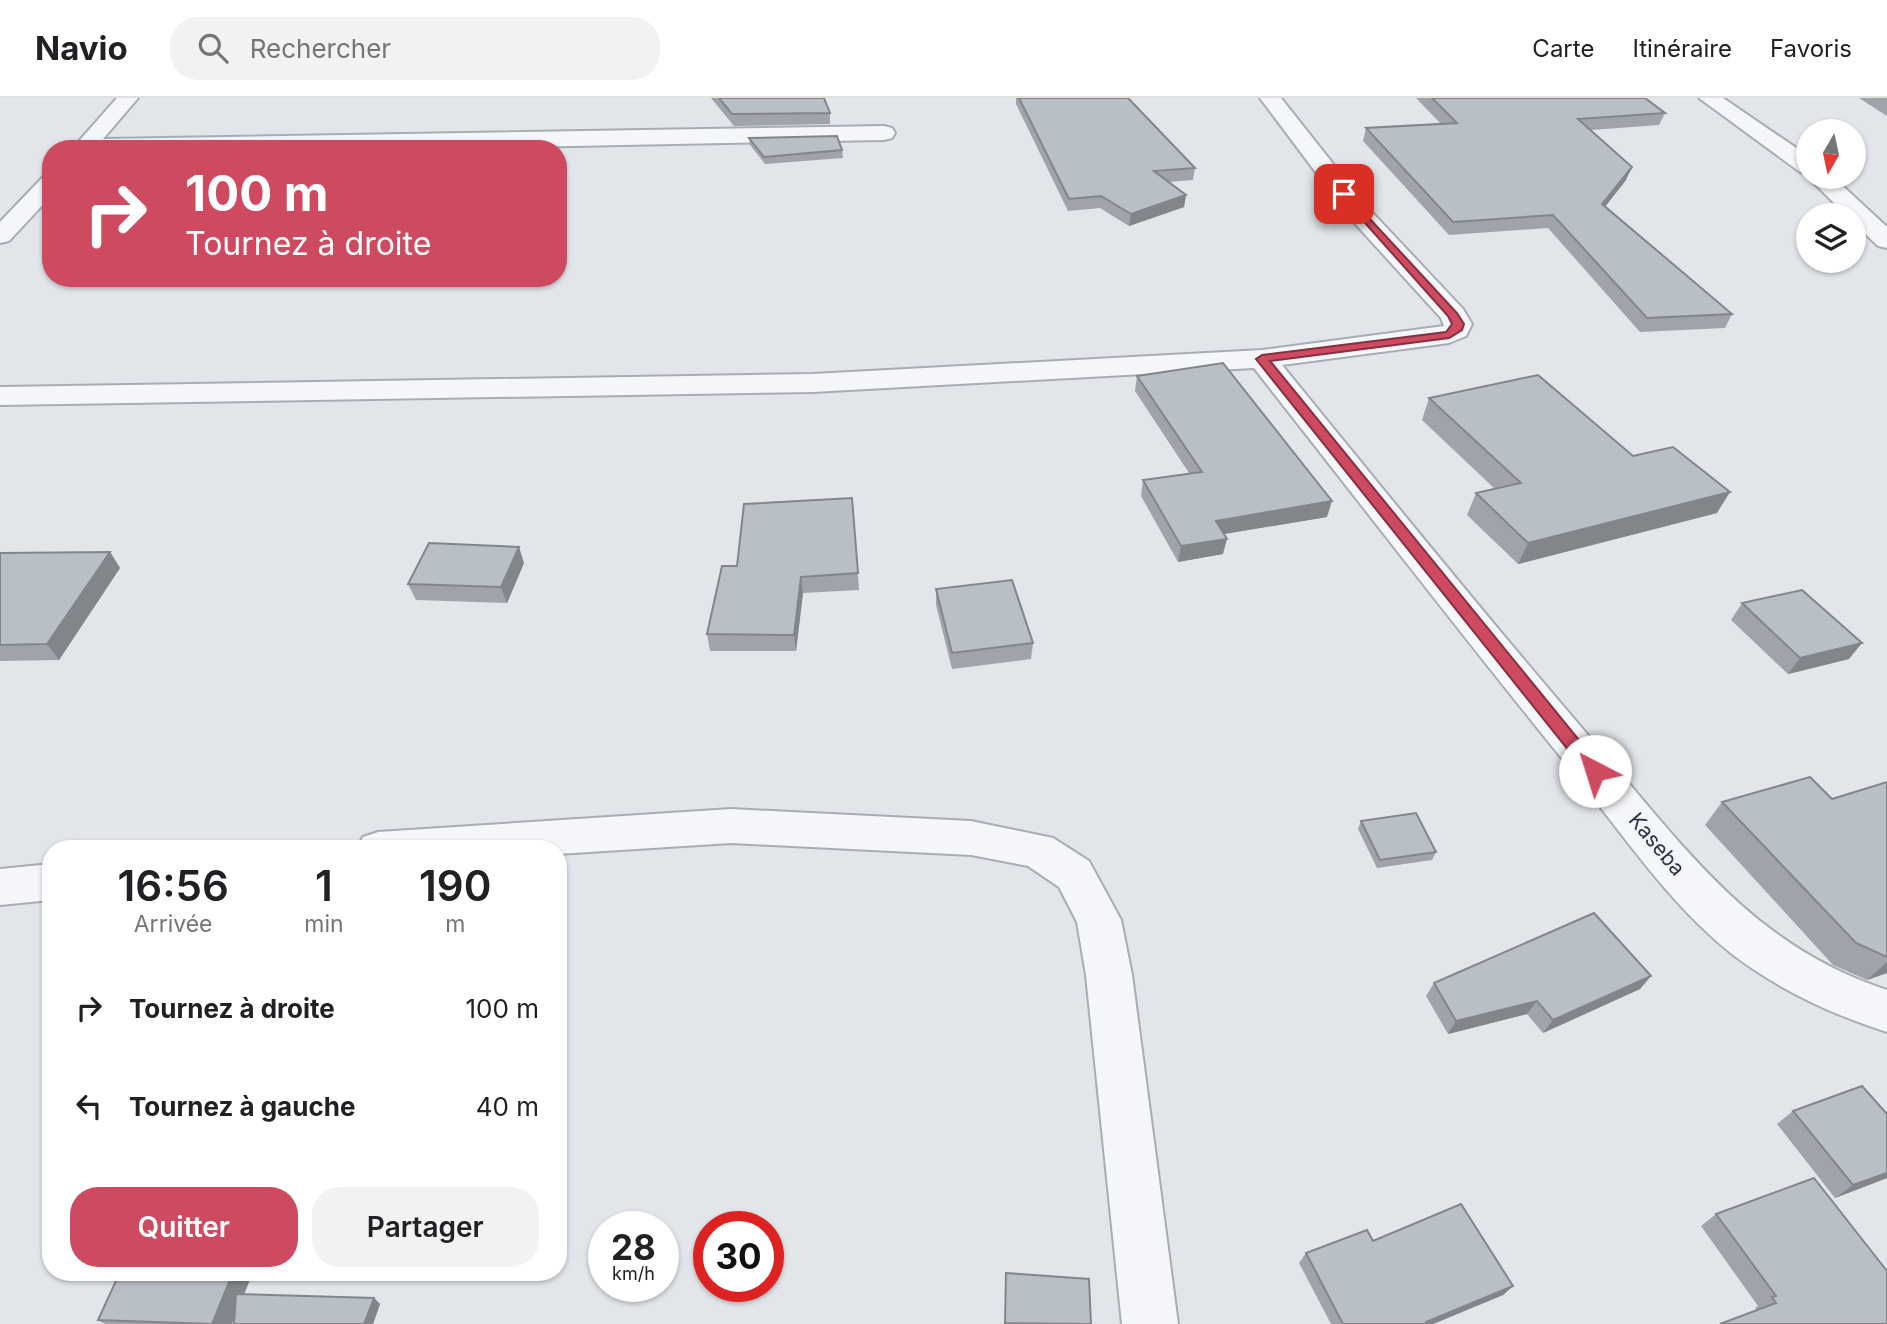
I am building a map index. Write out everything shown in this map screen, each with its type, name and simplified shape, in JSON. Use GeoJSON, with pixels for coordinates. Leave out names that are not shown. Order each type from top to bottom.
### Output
{"type":"FeatureCollection","features":[{"type":"Feature","properties":{"kind":"street"},"geometry":{"type":"LineString","coordinates":[[90,140],[128,98]]}},
{"type":"Feature","properties":{"kind":"street"},"geometry":{"type":"LineString","coordinates":[[0,396],[813,383],[1262,359],[1449,335],[1456,330],[1458,324],[1453,315],[1359,213],[1270,98]]}},
{"type":"Feature","properties":{"kind":"street"},"geometry":{"type":"LineString","coordinates":[[1709,98],[1796,159]]}},
{"type":"Feature","properties":{"kind":"street"},"geometry":{"type":"LineString","coordinates":[[536,140],[884,133]]}},
{"type":"Feature","properties":{"kind":"street"},"geometry":{"type":"LineString","coordinates":[[1833,189],[1887,241]]}},
{"type":"Feature","properties":{"kind":"street"},"geometry":{"type":"LineString","coordinates":[[0,236],[42,192]]}},
{"type":"Feature","properties":{"kind":"street","name":"Kaseba"},"geometry":{"type":"LineString","coordinates":[[1262,359],[1535,699],[1699,894],[1745,937],[1792,971],[1846,998],[1887,1011]]}},
{"type":"Feature","properties":{"kind":"street"},"geometry":{"type":"LineString","coordinates":[[516,840],[731,826],[971,838],[1038,850],[1074,874],[1098,920],[1110,975],[1150,1324]]}},
{"type":"Feature","properties":{"kind":"street"},"geometry":{"type":"LineString","coordinates":[[0,887],[42,883]]}},
{"type":"Feature","properties":{"kind":"building"},"geometry":{"type":"Polygon","coordinates":[[[719,98],[824,98],[830,113],[732,114],[719,98]]]}},
{"type":"Feature","properties":{"kind":"building"},"geometry":{"type":"Polygon","coordinates":[[[1019,98],[1128,98],[1195,168],[1154,171],[1186,195],[1131,214],[1101,196],[1069,199],[1019,98]]]}},
{"type":"Feature","properties":{"kind":"building"},"geometry":{"type":"Polygon","coordinates":[[[1432,98],[1645,98],[1665,113],[1578,119],[1632,167],[1602,204],[1732,314],[1647,318],[1553,215],[1453,222],[1366,128],[1457,123],[1432,98]]]}},
{"type":"Feature","properties":{"kind":"building"},"geometry":{"type":"Polygon","coordinates":[[[837,136],[842,150],[764,157],[749,138],[837,136]]]}},
{"type":"Feature","properties":{"kind":"building"},"geometry":{"type":"Polygon","coordinates":[[[1223,363],[1332,501],[1216,521],[1227,539],[1181,546],[1143,480],[1202,472],[1137,376],[1223,363]]]}},
{"type":"Feature","properties":{"kind":"building"},"geometry":{"type":"Polygon","coordinates":[[[1538,375],[1633,456],[1673,447],[1730,492],[1528,543],[1476,493],[1521,483],[1429,398],[1538,375]]]}},
{"type":"Feature","properties":{"kind":"building"},"geometry":{"type":"Polygon","coordinates":[[[852,498],[858,573],[801,577],[794,635],[707,634],[722,566],[737,566],[744,504],[852,498]]]}},
{"type":"Feature","properties":{"kind":"building"},"geometry":{"type":"Polygon","coordinates":[[[429,543],[519,547],[501,587],[408,584],[429,543]]]}},
{"type":"Feature","properties":{"kind":"building"},"geometry":{"type":"Polygon","coordinates":[[[110,552],[47,644],[0,645],[0,553],[110,552]]]}},
{"type":"Feature","properties":{"kind":"building"},"geometry":{"type":"Polygon","coordinates":[[[1012,580],[1033,643],[952,653],[936,589],[1012,580]]]}},
{"type":"Feature","properties":{"kind":"building"},"geometry":{"type":"Polygon","coordinates":[[[1802,590],[1862,643],[1800,658],[1742,603],[1802,590]]]}},
{"type":"Feature","properties":{"kind":"building"},"geometry":{"type":"Polygon","coordinates":[[[1810,777],[1832,799],[1887,782],[1887,957],[1856,943],[1722,802],[1810,777]]]}},
{"type":"Feature","properties":{"kind":"building"},"geometry":{"type":"Polygon","coordinates":[[[1416,813],[1436,852],[1380,860],[1361,821],[1416,813]]]}},
{"type":"Feature","properties":{"kind":"building"},"geometry":{"type":"Polygon","coordinates":[[[1594,913],[1651,976],[1553,1020],[1537,1001],[1456,1021],[1434,983],[1594,913]]]}},
{"type":"Feature","properties":{"kind":"building"},"geometry":{"type":"Polygon","coordinates":[[[1862,1086],[1887,1114],[1887,1173],[1853,1185],[1793,1111],[1862,1086]]]}},
{"type":"Feature","properties":{"kind":"building"},"geometry":{"type":"Polygon","coordinates":[[[1814,1178],[1887,1271],[1887,1324],[1720,1324],[1776,1303],[1772,1297],[1776,1296],[1716,1214],[1814,1178]]]}},
{"type":"Feature","properties":{"kind":"building"},"geometry":{"type":"Polygon","coordinates":[[[1461,1204],[1513,1286],[1426,1322],[1427,1324],[1343,1324],[1306,1253],[1367,1230],[1373,1241],[1461,1204]]]}},
{"type":"Feature","properties":{"kind":"building"},"geometry":{"type":"Polygon","coordinates":[[[1006,1273],[1089,1279],[1091,1324],[1005,1323],[1006,1273]]]}},
{"type":"Feature","properties":{"kind":"building"},"geometry":{"type":"Polygon","coordinates":[[[116,1281],[229,1281],[212,1324],[98,1320],[116,1281]]]}},
{"type":"Feature","properties":{"kind":"building"},"geometry":{"type":"Polygon","coordinates":[[[236,1294],[374,1298],[364,1324],[234,1324],[236,1294]]]}},
{"type":"Feature","properties":{"kind":"route"},"geometry":{"type":"LineString","coordinates":[[1344,194],[1453,315],[1458,324],[1456,330],[1449,335],[1262,359],[1595,771]]}}]}
